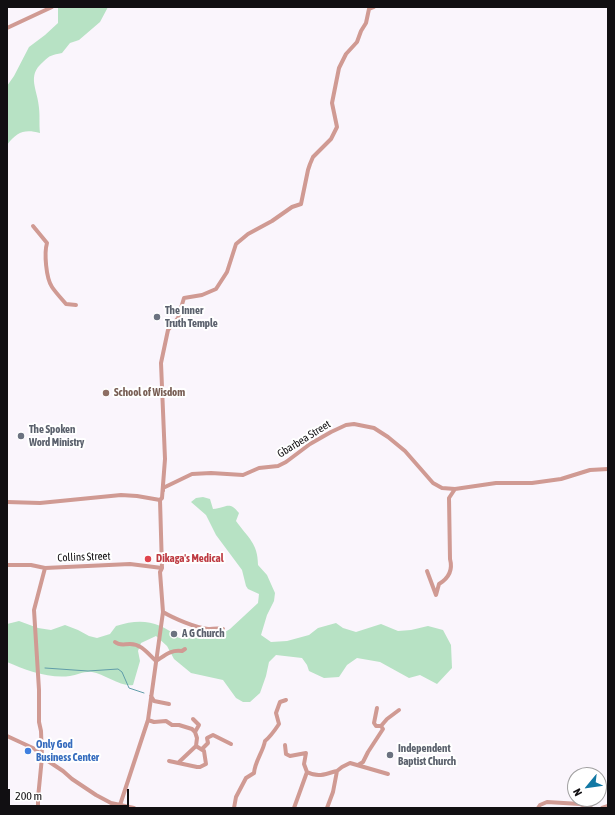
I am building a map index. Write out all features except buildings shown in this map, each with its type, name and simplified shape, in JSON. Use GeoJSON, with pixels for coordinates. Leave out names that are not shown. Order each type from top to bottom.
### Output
{"type":"FeatureCollection","features":[{"type":"Feature","properties":{"kind":"street"},"geometry":{"type":"LineString","coordinates":[[7,28],[52,7]]}},
{"type":"Feature","properties":{"kind":"street"},"geometry":{"type":"LineString","coordinates":[[120,805],[148,720],[163,612],[160,572],[162,568],[161,499],[165,459],[160,371],[168,330],[178,318],[184,298],[202,295],[216,289],[227,272],[236,244],[248,234],[272,221],[292,206],[301,204],[313,157],[331,139],[337,128],[332,103],[339,68],[346,54],[357,42],[366,23],[369,9],[374,7]]}},
{"type":"Feature","properties":{"kind":"street"},"geometry":{"type":"LineString","coordinates":[[33,226],[47,243],[45,249],[47,271],[51,286],[66,304],[76,305]]}},
{"type":"Feature","properties":{"kind":"street","name":"Gbarbea Street"},"geometry":{"type":"LineString","coordinates":[[161,499],[163,488],[192,474],[243,474],[259,468],[278,466],[286,462],[310,444],[331,432],[346,425],[354,424],[374,428],[388,437],[405,451],[433,483],[442,488],[455,489],[496,483],[532,483],[561,479],[590,470],[608,469]]}},
{"type":"Feature","properties":{"kind":"street"},"geometry":{"type":"LineString","coordinates":[[427,571],[436,595],[439,584],[446,580],[452,566],[450,559],[449,498],[455,489]]}},
{"type":"Feature","properties":{"kind":"street"},"geometry":{"type":"LineString","coordinates":[[7,502],[40,503],[121,495],[161,499]]}},
{"type":"Feature","properties":{"kind":"street","name":"Collins Street"},"geometry":{"type":"LineString","coordinates":[[7,565],[31,565],[45,568],[130,564],[162,568]]}},
{"type":"Feature","properties":{"kind":"street"},"geometry":{"type":"LineString","coordinates":[[38,808],[42,757],[41,731],[39,722],[40,690],[34,610],[45,568]]}},
{"type":"Feature","properties":{"kind":"street"},"geometry":{"type":"LineString","coordinates":[[163,612],[202,628],[223,629]]}},
{"type":"Feature","properties":{"kind":"street"},"geometry":{"type":"LineString","coordinates":[[114,642],[118,645],[132,644],[145,649],[156,662]]}},
{"type":"Feature","properties":{"kind":"street"},"geometry":{"type":"LineString","coordinates":[[156,662],[175,650],[182,651],[185,648]]}},
{"type":"Feature","properties":{"kind":"street"},"geometry":{"type":"LineString","coordinates":[[151,696],[154,700],[169,704]]}},
{"type":"Feature","properties":{"kind":"street"},"geometry":{"type":"LineString","coordinates":[[234,808],[236,797],[246,778],[254,773],[256,760],[264,746],[265,741],[279,724],[276,713],[280,702],[286,700]]}},
{"type":"Feature","properties":{"kind":"street"},"geometry":{"type":"LineString","coordinates":[[378,708],[374,723],[376,726],[381,726]]}},
{"type":"Feature","properties":{"kind":"street"},"geometry":{"type":"LineString","coordinates":[[358,765],[363,762],[383,729],[381,726],[387,719],[399,710]]}},
{"type":"Feature","properties":{"kind":"street"},"geometry":{"type":"LineString","coordinates":[[193,719],[199,725],[195,732]]}},
{"type":"Feature","properties":{"kind":"street"},"geometry":{"type":"LineString","coordinates":[[148,720],[154,722],[166,721],[172,725],[186,727],[195,732],[197,738],[196,746],[178,764]]}},
{"type":"Feature","properties":{"kind":"street"},"geometry":{"type":"LineString","coordinates":[[202,749],[208,743],[208,738],[214,735],[231,744]]}},
{"type":"Feature","properties":{"kind":"street"},"geometry":{"type":"LineString","coordinates":[[7,736],[35,749],[42,757],[96,796],[111,803],[134,808]]}},
{"type":"Feature","properties":{"kind":"street"},"geometry":{"type":"LineString","coordinates":[[285,745],[286,754],[290,756],[306,753],[304,764],[307,772],[294,808]]}},
{"type":"Feature","properties":{"kind":"street"},"geometry":{"type":"LineString","coordinates":[[169,761],[178,764],[200,767],[206,764],[202,749],[196,746]]}},
{"type":"Feature","properties":{"kind":"street"},"geometry":{"type":"LineString","coordinates":[[307,772],[319,776],[337,771],[350,763],[388,774]]}},
{"type":"Feature","properties":{"kind":"street"},"geometry":{"type":"LineString","coordinates":[[327,808],[333,792],[337,771]]}},
{"type":"Feature","properties":{"kind":"street"},"geometry":{"type":"LineString","coordinates":[[538,808],[540,805],[547,802],[580,804],[591,808]]}},
{"type":"Feature","properties":{"kind":"street"},"geometry":{"type":"LineString","coordinates":[[602,808],[608,806]]}},
{"type":"Feature","properties":{"kind":"green space"},"geometry":{"type":"Polygon","coordinates":[[[58,7],[108,7],[100,22],[79,40],[70,43],[62,53],[49,57],[38,67],[35,73],[34,84],[39,108],[40,133],[30,131],[18,134],[7,145],[7,86],[29,47],[58,23],[58,7]]]}},
{"type":"Feature","properties":{"kind":"green space"},"geometry":{"type":"Polygon","coordinates":[[[203,497],[210,499],[213,509],[230,506],[236,509],[239,513],[236,521],[254,546],[258,557],[258,565],[267,575],[275,593],[274,601],[267,615],[261,635],[271,642],[287,641],[309,635],[318,628],[336,623],[343,628],[356,632],[381,624],[398,631],[428,626],[443,630],[451,645],[452,668],[437,684],[420,675],[409,678],[380,662],[357,658],[347,665],[339,677],[324,678],[309,671],[302,658],[276,655],[269,662],[260,693],[250,702],[243,702],[236,698],[223,680],[191,673],[174,659],[167,646],[156,636],[141,643],[138,651],[140,661],[133,685],[123,684],[92,672],[62,677],[46,675],[30,671],[7,662],[7,624],[19,621],[38,628],[51,630],[65,625],[97,638],[110,634],[116,626],[134,622],[157,625],[172,632],[179,638],[199,635],[215,638],[230,629],[258,603],[259,594],[248,589],[242,570],[216,535],[206,515],[191,502],[196,498],[203,497]]]}},
{"type":"Feature","properties":{"kind":"waterway"},"geometry":{"type":"LineString","coordinates":[[45,668],[88,671],[118,669],[122,672],[129,688],[144,693]]}},
{"type":"Feature","properties":{"kind":"place","name":"The Inner Truth Temple"},"geometry":{"type":"Point","coordinates":[157,317]}},
{"type":"Feature","properties":{"kind":"place","name":"School of Wisdom"},"geometry":{"type":"Point","coordinates":[106,393]}},
{"type":"Feature","properties":{"kind":"place","name":"The Spoken Word Ministry"},"geometry":{"type":"Point","coordinates":[21,436]}},
{"type":"Feature","properties":{"kind":"place","name":"Dikaga's Medical"},"geometry":{"type":"Point","coordinates":[148,559]}},
{"type":"Feature","properties":{"kind":"place","name":"A G Church"},"geometry":{"type":"Point","coordinates":[174,634]}},
{"type":"Feature","properties":{"kind":"place","name":"Only God Business Center"},"geometry":{"type":"Point","coordinates":[28,751]}},
{"type":"Feature","properties":{"kind":"place","name":"Independent Baptist Church"},"geometry":{"type":"Point","coordinates":[390,755]}}]}
